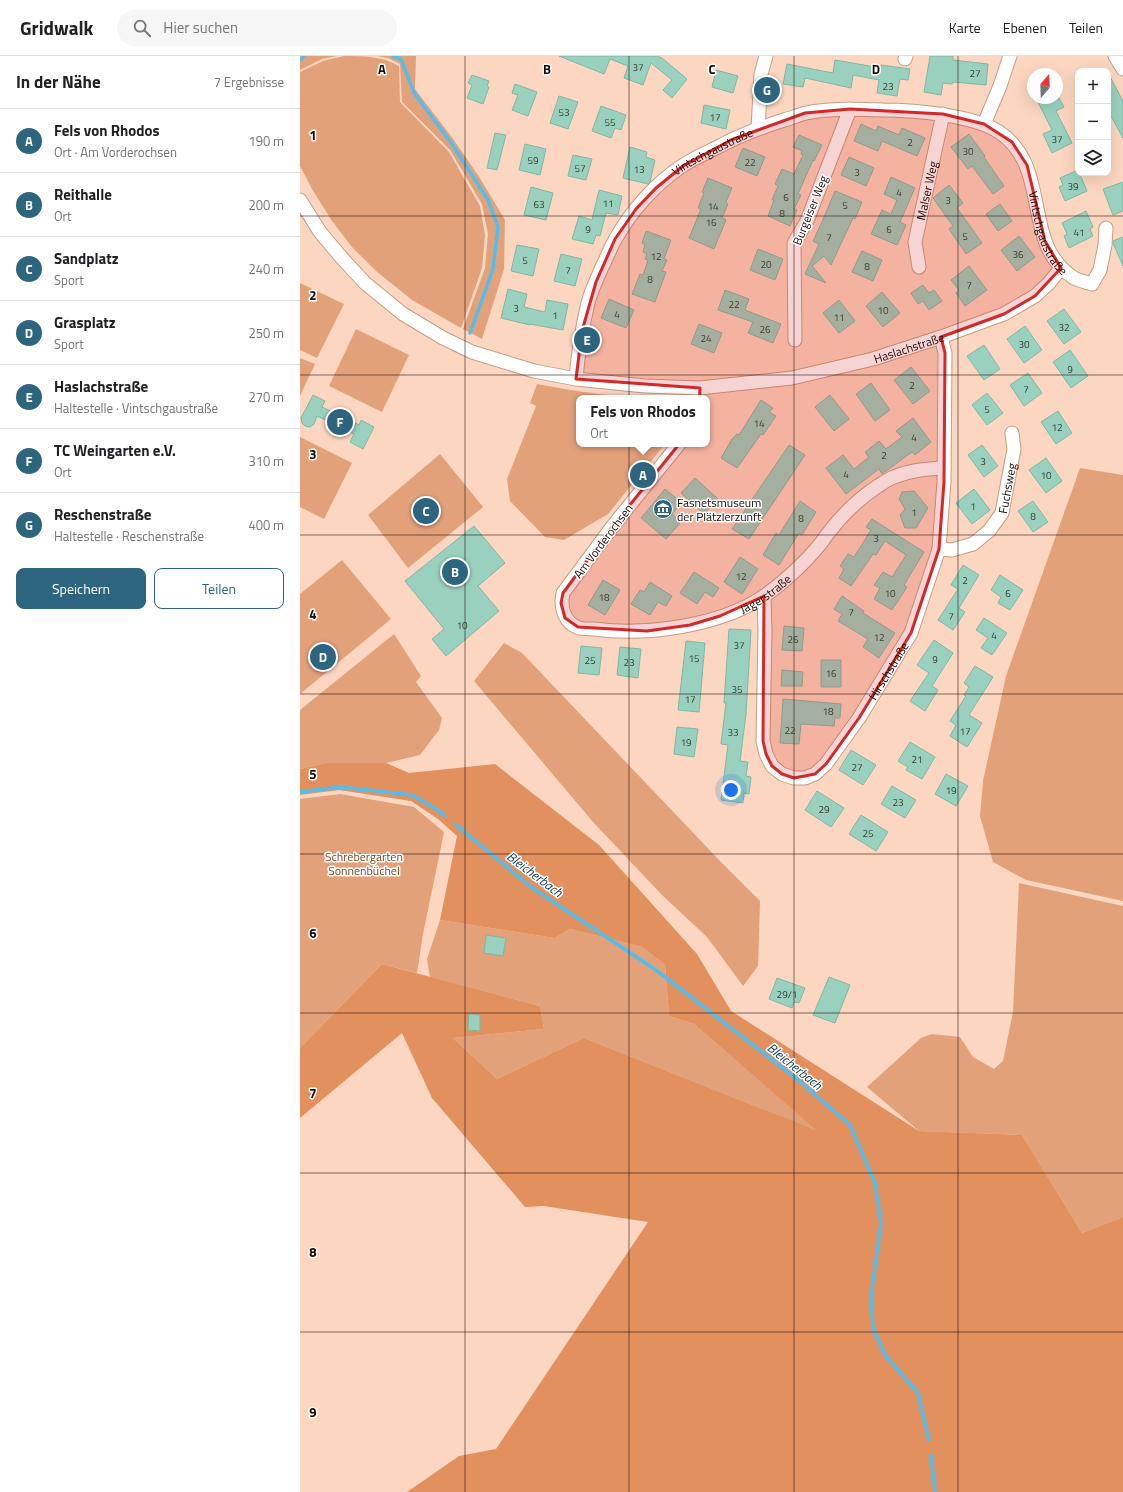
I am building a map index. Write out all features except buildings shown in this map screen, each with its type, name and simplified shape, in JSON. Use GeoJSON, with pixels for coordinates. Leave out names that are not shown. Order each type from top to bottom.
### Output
{"type":"FeatureCollection","features":[{"type":"Feature","properties":{"kind":"street"},"geometry":{"type":"LineString","coordinates":[[758,128],[760,74],[766,56]]}},
{"type":"Feature","properties":{"kind":"street"},"geometry":{"type":"LineString","coordinates":[[984,124],[1000,86],[1010,56]]}},
{"type":"Feature","properties":{"kind":"street"},"geometry":{"type":"LineString","coordinates":[[1115,56],[1123,69]]}},
{"type":"Feature","properties":{"kind":"street","name":"Vintschgaustraße"},"geometry":{"type":"LineString","coordinates":[[576,379],[578,352],[588,301],[616,239],[636,209],[656,188],[683,166],[731,140],[758,128],[806,113],[850,109],[900,110],[943,114],[984,124],[999,132],[1012,142],[1027,165],[1045,241],[1061,268],[1075,279],[1092,284],[1100,270],[1105,245],[1106,228]]}},
{"type":"Feature","properties":{"kind":"street","name":"Burgeiser Weg"},"geometry":{"type":"LineString","coordinates":[[795,340],[794,243],[807,221],[850,109]]}},
{"type":"Feature","properties":{"kind":"street","name":"Malser Weg"},"geometry":{"type":"LineString","coordinates":[[919,267],[915,242],[943,114]]}},
{"type":"Feature","properties":{"kind":"street","name":"Haslachstraße"},"geometry":{"type":"LineString","coordinates":[[300,200],[320,232],[366,283],[403,314],[443,338],[472,352],[534,372],[576,379],[700,393],[792,378],[873,360],[941,338],[1004,314],[1035,296],[1049,283],[1061,268]]}},
{"type":"Feature","properties":{"kind":"street","name":"Hirschstraße"},"geometry":{"type":"LineString","coordinates":[[764,596],[765,631],[763,741],[766,754],[772,766],[782,774],[794,778],[805,778],[815,774],[826,764],[859,718],[907,640],[911,633],[939,549],[944,482],[945,353],[941,338]]}},
{"type":"Feature","properties":{"kind":"street","name":"Fuchsweg"},"geometry":{"type":"LineString","coordinates":[[939,549],[952,550],[973,544],[989,531],[1002,513],[1014,449],[1012,433]]}},
{"type":"Feature","properties":{"kind":"street","name":"Am Vorderochsen"},"geometry":{"type":"LineString","coordinates":[[561,603],[563,593],[612,527],[678,447]]}},
{"type":"Feature","properties":{"kind":"street","name":"Jägerstraße"},"geometry":{"type":"LineString","coordinates":[[561,603],[566,618],[578,628],[604,631],[647,631],[690,625],[720,616],[750,605],[764,596],[802,563],[821,544],[830,531],[864,496],[892,477],[917,470],[944,468]]}},
{"type":"Feature","properties":{"kind":"highlighted area"},"geometry":{"type":"Polygon","coordinates":[[[850,109],[943,114],[984,124],[1012,142],[1027,165],[1045,241],[1061,268],[1035,296],[1004,314],[941,337],[945,353],[944,482],[939,549],[911,633],[859,718],[826,764],[815,774],[794,778],[782,774],[772,766],[766,754],[763,741],[764,596],[720,616],[690,625],[647,631],[578,627],[565,618],[561,603],[563,593],[612,527],[693,427],[699,414],[700,388],[576,379],[582,331],[596,282],[615,239],[636,209],[656,188],[683,166],[731,140],[805,113],[850,109]]]}},
{"type":"Feature","properties":{"kind":"green space"},"geometry":{"type":"Polygon","coordinates":[[[300,56],[337,56],[322,59],[300,70],[300,56]]]}},
{"type":"Feature","properties":{"kind":"green space"},"geometry":{"type":"Polygon","coordinates":[[[344,56],[379,58],[399,66],[400,102],[449,152],[480,206],[485,235],[482,268],[461,328],[412,300],[376,271],[352,247],[332,221],[300,166],[300,72],[323,61],[344,56]]]}},
{"type":"Feature","properties":{"kind":"green space"},"geometry":{"type":"Polygon","coordinates":[[[377,56],[416,56],[415,89],[451,136],[478,175],[505,220],[504,269],[482,339],[463,329],[485,268],[488,234],[482,204],[450,150],[402,102],[400,64],[388,58],[377,56]]]}},
{"type":"Feature","properties":{"kind":"green space"},"geometry":{"type":"Polygon","coordinates":[[[300,283],[344,304],[317,358],[300,350],[300,283]]]}},
{"type":"Feature","properties":{"kind":"green space"},"geometry":{"type":"Polygon","coordinates":[[[356,329],[409,355],[382,412],[329,386],[356,329]]]}},
{"type":"Feature","properties":{"kind":"green space"},"geometry":{"type":"Polygon","coordinates":[[[300,358],[315,364],[300,396],[300,358]]]}},
{"type":"Feature","properties":{"kind":"green space"},"geometry":{"type":"Polygon","coordinates":[[[537,384],[607,395],[576,395],[576,447],[663,447],[608,514],[564,540],[545,537],[510,501],[507,479],[536,406],[530,403],[537,384]]]}},
{"type":"Feature","properties":{"kind":"green space"},"geometry":{"type":"Polygon","coordinates":[[[300,437],[352,463],[324,519],[300,507],[300,437]]]}},
{"type":"Feature","properties":{"kind":"green space"},"geometry":{"type":"Polygon","coordinates":[[[440,454],[483,507],[408,568],[368,515],[440,454]]]}},
{"type":"Feature","properties":{"kind":"green space"},"geometry":{"type":"Polygon","coordinates":[[[1080,468],[1123,475],[1123,901],[1026,880],[993,862],[980,816],[983,781],[1006,676],[1080,468]]]}},
{"type":"Feature","properties":{"kind":"green space"},"geometry":{"type":"Polygon","coordinates":[[[342,560],[391,619],[300,694],[300,594],[342,560]]]}},
{"type":"Feature","properties":{"kind":"green space"},"geometry":{"type":"Polygon","coordinates":[[[394,634],[421,676],[416,682],[442,718],[439,730],[420,755],[386,763],[326,763],[300,769],[300,710],[394,634]]]}},
{"type":"Feature","properties":{"kind":"green space"},"geometry":{"type":"Polygon","coordinates":[[[504,643],[522,653],[760,901],[758,966],[743,986],[707,937],[662,895],[593,822],[474,681],[504,643]]]}},
{"type":"Feature","properties":{"kind":"green space","name":"Schrebergarten Sonnenbüchel"},"geometry":{"type":"Polygon","coordinates":[[[340,794],[414,807],[444,832],[423,934],[417,973],[382,964],[300,1048],[300,799],[340,794]]]}},
{"type":"Feature","properties":{"kind":"green space"},"geometry":{"type":"Polygon","coordinates":[[[1019,883],[1123,906],[1123,1217],[1082,1233],[1022,1135],[919,1131],[867,1087],[921,1038],[932,1034],[960,1037],[973,1057],[994,1069],[1003,1061],[1013,1012],[1019,883]]]}},
{"type":"Feature","properties":{"kind":"green space"},"geometry":{"type":"Polygon","coordinates":[[[440,920],[555,938],[570,929],[642,947],[665,965],[669,1016],[694,1024],[818,1131],[584,1038],[497,1079],[453,1038],[544,1029],[540,1006],[430,977],[427,959],[440,920]]]}},
{"type":"Feature","properties":{"kind":"shaded area"},"geometry":{"type":"Polygon","coordinates":[[[326,763],[386,763],[409,773],[495,764],[599,845],[697,954],[731,1011],[919,1131],[1022,1135],[1082,1233],[1123,1217],[1123,1492],[407,1492],[459,1456],[496,1449],[648,1222],[544,1206],[525,1207],[432,1098],[402,1033],[300,1118],[300,1048],[382,964],[540,1006],[544,1029],[453,1038],[497,1079],[584,1038],[816,1130],[694,1024],[669,1016],[665,965],[642,947],[570,929],[555,938],[440,920],[457,836],[438,819],[411,801],[339,790],[300,795],[300,769],[326,763]]]}},
{"type":"Feature","properties":{"kind":"waterway","name":"Bleicherbach"},"geometry":{"type":"LineString","coordinates":[[300,60],[304,56]]}},
{"type":"Feature","properties":{"kind":"waterway"},"geometry":{"type":"LineString","coordinates":[[393,56],[401,59],[414,93],[452,144],[488,200],[498,227],[493,269],[470,333]]}},
{"type":"Feature","properties":{"kind":"waterway","name":"Bleicherbach"},"geometry":{"type":"LineString","coordinates":[[300,792],[340,787],[412,795],[435,808],[445,816]]}},
{"type":"Feature","properties":{"kind":"waterway","name":"Bleicherbach"},"geometry":{"type":"LineString","coordinates":[[455,824],[531,887],[656,970],[797,1079],[850,1125],[875,1183],[881,1223],[871,1296],[873,1328],[885,1355],[918,1393],[929,1440]]}},
{"type":"Feature","properties":{"kind":"waterway","name":"Bleicherbach"},"geometry":{"type":"LineString","coordinates":[[931,1455],[935,1492]]}},
{"type":"Feature","properties":{"kind":"place","name":"Reschenstraße"},"geometry":{"type":"Point","coordinates":[767,90]}},
{"type":"Feature","properties":{"kind":"place","name":"Haslachstraße"},"geometry":{"type":"Point","coordinates":[587,340]}},
{"type":"Feature","properties":{"kind":"place","name":"TC Weingarten e.V."},"geometry":{"type":"Point","coordinates":[340,422]}},
{"type":"Feature","properties":{"kind":"place","name":"Fels von Rhodos"},"geometry":{"type":"Point","coordinates":[643,475]}},
{"type":"Feature","properties":{"kind":"place","name":"Fasnetsmuseum der Plätzlerzunft"},"geometry":{"type":"Point","coordinates":[663,509]}},
{"type":"Feature","properties":{"kind":"place","name":"Sandplatz"},"geometry":{"type":"Point","coordinates":[426,511]}},
{"type":"Feature","properties":{"kind":"place","name":"Reithalle"},"geometry":{"type":"Point","coordinates":[455,572]}},
{"type":"Feature","properties":{"kind":"place","name":"Grasplatz"},"geometry":{"type":"Point","coordinates":[323,657]}}]}
